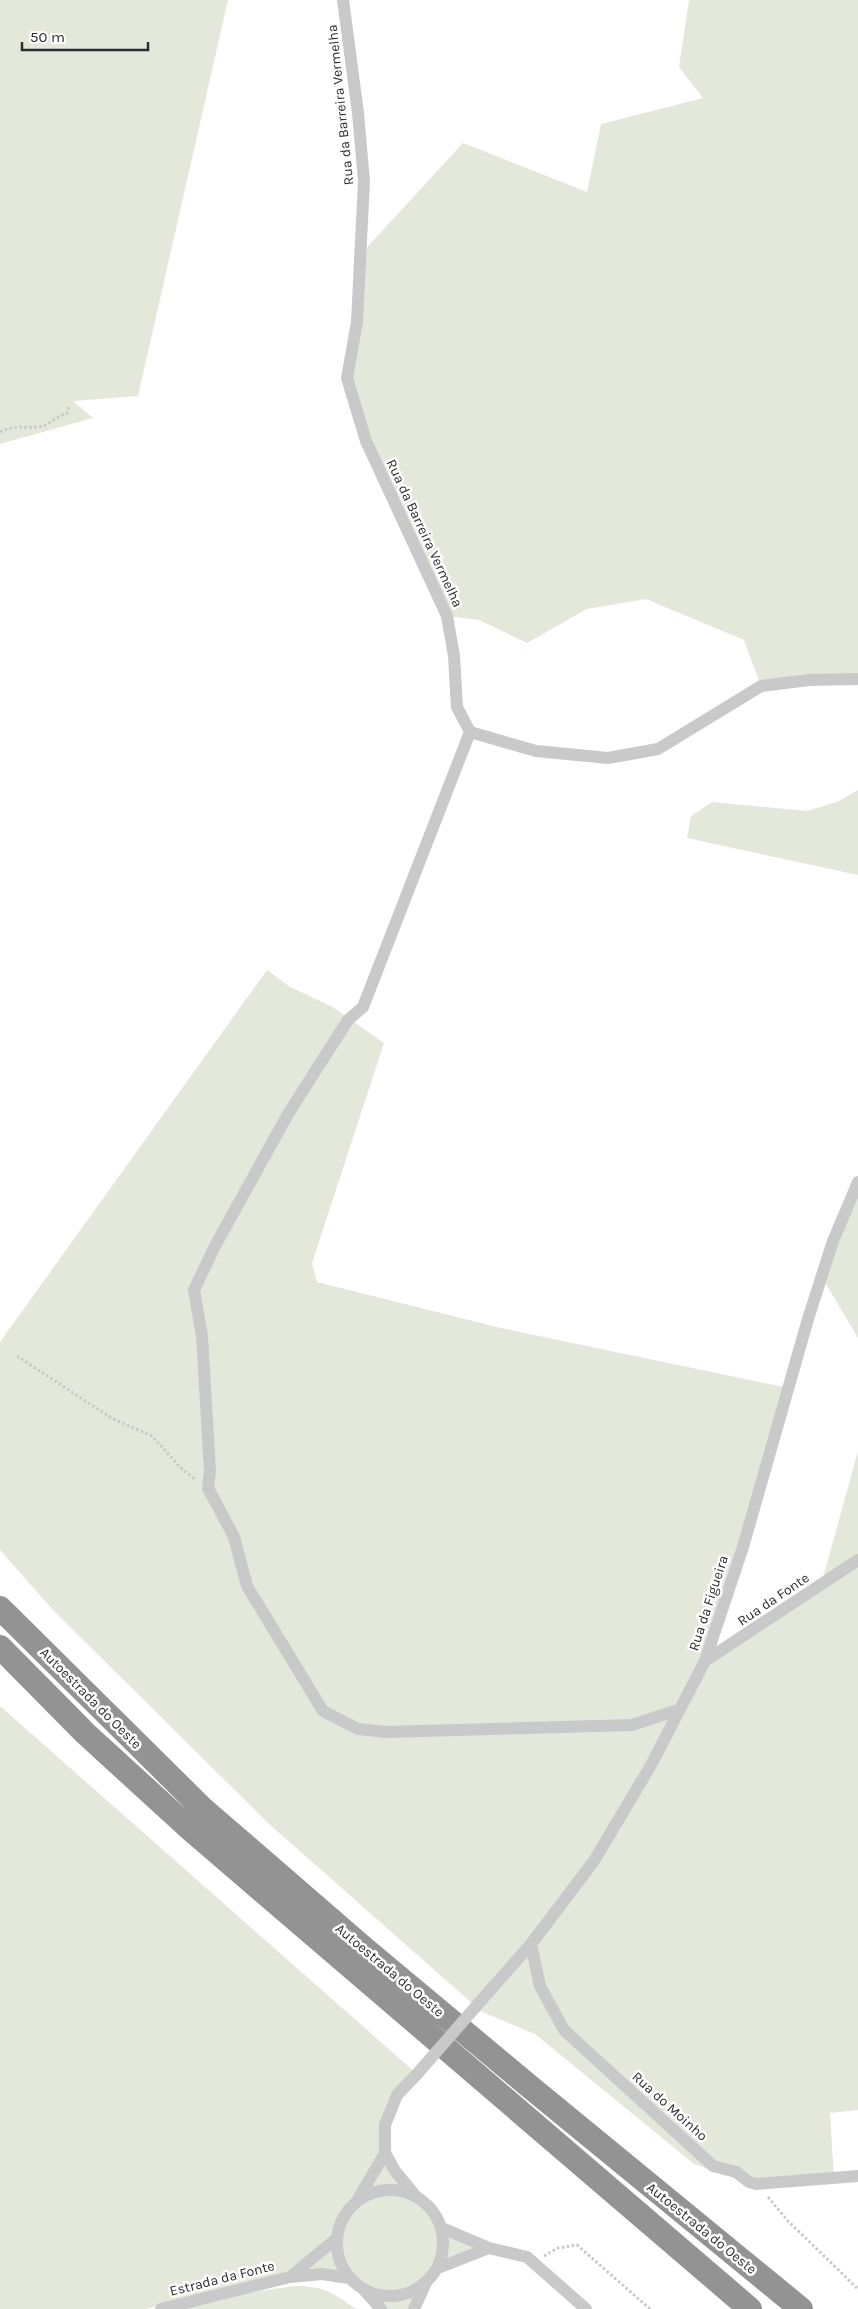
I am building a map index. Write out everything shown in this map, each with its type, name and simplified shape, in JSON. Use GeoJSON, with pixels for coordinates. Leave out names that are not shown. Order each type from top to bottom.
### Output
{"type":"FeatureCollection","features":[{"type":"Feature","properties":{"kind":"highway","name":"Autoestrada do Oeste"},"geometry":{"type":"LineString","coordinates":[[0,1608],[202,1808],[477,2043],[801,2309]]}},
{"type":"Feature","properties":{"kind":"highway","name":"Autoestrada do Oeste"},"geometry":{"type":"LineString","coordinates":[[0,1647],[85,1732],[190,1829],[750,2309]]}},
{"type":"Feature","properties":{"kind":"street","name":"Rua da Barreira Vermelha"},"geometry":{"type":"LineString","coordinates":[[343,0],[358,113],[364,181],[357,322],[348,378],[366,440],[447,616],[454,656],[457,707],[470,732]]}},
{"type":"Feature","properties":{"kind":"street"},"geometry":{"type":"LineString","coordinates":[[678,1710],[632,1725],[387,1732],[358,1729],[323,1711],[248,1586],[234,1537],[208,1488],[210,1470],[202,1336],[194,1290],[214,1246],[288,1114],[348,1020],[363,1007],[470,732],[536,750],[608,758],[658,749],[761,686],[809,680],[858,678]]}},
{"type":"Feature","properties":{"kind":"street","name":"Rua da Figueira"},"geometry":{"type":"LineString","coordinates":[[385,2153],[385,2125],[397,2095],[531,1944],[594,1861],[651,1766],[678,1710],[705,1661],[743,1547],[808,1319],[833,1241],[858,1182]]}},
{"type":"Feature","properties":{"kind":"street","name":"Rua da Fonte"},"geometry":{"type":"LineString","coordinates":[[705,1661],[858,1560]]}},
{"type":"Feature","properties":{"kind":"street","name":"Rua do Moinho"},"geometry":{"type":"LineString","coordinates":[[531,1944],[540,1986],[564,2030],[714,2166],[736,2172],[748,2182],[756,2184]]}},
{"type":"Feature","properties":{"kind":"street"},"geometry":{"type":"LineString","coordinates":[[385,2153],[395,2171],[416,2196],[427,2204],[436,2215],[442,2228],[444,2248],[438,2268],[425,2284],[414,2309]]}},
{"type":"Feature","properties":{"kind":"street"},"geometry":{"type":"LineString","coordinates":[[380,2309],[366,2291],[349,2278],[337,2252],[337,2238],[343,2219],[373,2176],[385,2153]]}},
{"type":"Feature","properties":{"kind":"street"},"geometry":{"type":"LineString","coordinates":[[756,2184],[858,2176]]}},
{"type":"Feature","properties":{"kind":"street"},"geometry":{"type":"LineString","coordinates":[[356,2202],[372,2193],[390,2190],[416,2196]]}},
{"type":"Feature","properties":{"kind":"street"},"geometry":{"type":"LineString","coordinates":[[442,2228],[489,2248],[527,2257],[586,2309]]}},
{"type":"Feature","properties":{"kind":"street"},"geometry":{"type":"LineString","coordinates":[[290,2277],[337,2238]]}},
{"type":"Feature","properties":{"kind":"street"},"geometry":{"type":"LineString","coordinates":[[438,2268],[489,2248]]}},
{"type":"Feature","properties":{"kind":"street","name":"Estrada da Fonte"},"geometry":{"type":"LineString","coordinates":[[161,2309],[290,2277],[322,2274],[349,2278]]}},
{"type":"Feature","properties":{"kind":"street"},"geometry":{"type":"LineString","coordinates":[[366,2291],[380,2296],[396,2296],[411,2293],[425,2284]]}},
{"type":"Feature","properties":{"kind":"path"},"geometry":{"type":"LineString","coordinates":[[0,432],[12,426],[44,426],[54,418],[68,413],[69,406]]}},
{"type":"Feature","properties":{"kind":"path"},"geometry":{"type":"LineString","coordinates":[[17,1356],[112,1419],[152,1436],[181,1468],[208,1488]]}},
{"type":"Feature","properties":{"kind":"path"},"geometry":{"type":"LineString","coordinates":[[756,2184],[788,2221],[858,2289]]}},
{"type":"Feature","properties":{"kind":"path"},"geometry":{"type":"LineString","coordinates":[[533,2262],[558,2248],[577,2245],[650,2309]]}},
{"type":"Feature","properties":{"kind":"shaded area"},"geometry":{"type":"Polygon","coordinates":[[[0,0],[228,0],[138,396],[73,401],[93,418],[0,444],[0,0]]]}},
{"type":"Feature","properties":{"kind":"shaded area"},"geometry":{"type":"Polygon","coordinates":[[[689,0],[858,0],[858,679],[761,686],[744,640],[646,599],[587,609],[527,643],[479,620],[447,616],[394,503],[347,378],[359,256],[463,143],[587,192],[601,124],[703,98],[679,67],[689,0]]]}},
{"type":"Feature","properties":{"kind":"shaded area"},"geometry":{"type":"Polygon","coordinates":[[[858,790],[858,875],[687,838],[691,816],[712,802],[807,811],[837,802],[858,790]]]}},
{"type":"Feature","properties":{"kind":"shaded area"},"geometry":{"type":"Polygon","coordinates":[[[267,970],[290,987],[331,1006],[384,1043],[312,1263],[317,1282],[501,1328],[788,1388],[705,1660],[821,1585],[858,1451],[858,2110],[830,2113],[834,2178],[795,2181],[733,2177],[694,2164],[535,2034],[482,2012],[268,1823],[54,1611],[0,1550],[0,1342],[267,970]]]}},
{"type":"Feature","properties":{"kind":"shaded area"},"geometry":{"type":"Polygon","coordinates":[[[858,1182],[858,1338],[822,1277],[858,1182]]]}},
{"type":"Feature","properties":{"kind":"shaded area"},"geometry":{"type":"Polygon","coordinates":[[[0,1706],[417,2074],[397,2095],[385,2156],[408,2193],[382,2190],[370,2194],[360,2199],[343,2217],[338,2229],[335,2251],[346,2276],[299,2269],[146,2309],[0,2309],[0,1706]]]}},
{"type":"Feature","properties":{"kind":"shaded area"},"geometry":{"type":"Polygon","coordinates":[[[391,2194],[401,2195],[419,2202],[433,2216],[440,2234],[440,2254],[433,2272],[419,2286],[401,2293],[391,2294],[381,2293],[363,2286],[349,2272],[342,2254],[341,2244],[342,2234],[349,2216],[363,2202],[381,2195],[391,2194]]]}},
{"type":"Feature","properties":{"kind":"shaded area"},"geometry":{"type":"Polygon","coordinates":[[[442,2228],[486,2247],[438,2268],[446,2247],[442,2228]]]}},
{"type":"Feature","properties":{"kind":"shaded area"},"geometry":{"type":"Polygon","coordinates":[[[294,2286],[313,2287],[327,2291],[356,2309],[171,2309],[238,2294],[294,2286]]]}},
{"type":"Feature","properties":{"kind":"shaded area"},"geometry":{"type":"Polygon","coordinates":[[[422,2288],[413,2309],[383,2309],[370,2293],[384,2297],[397,2297],[422,2288]]]}}]}
